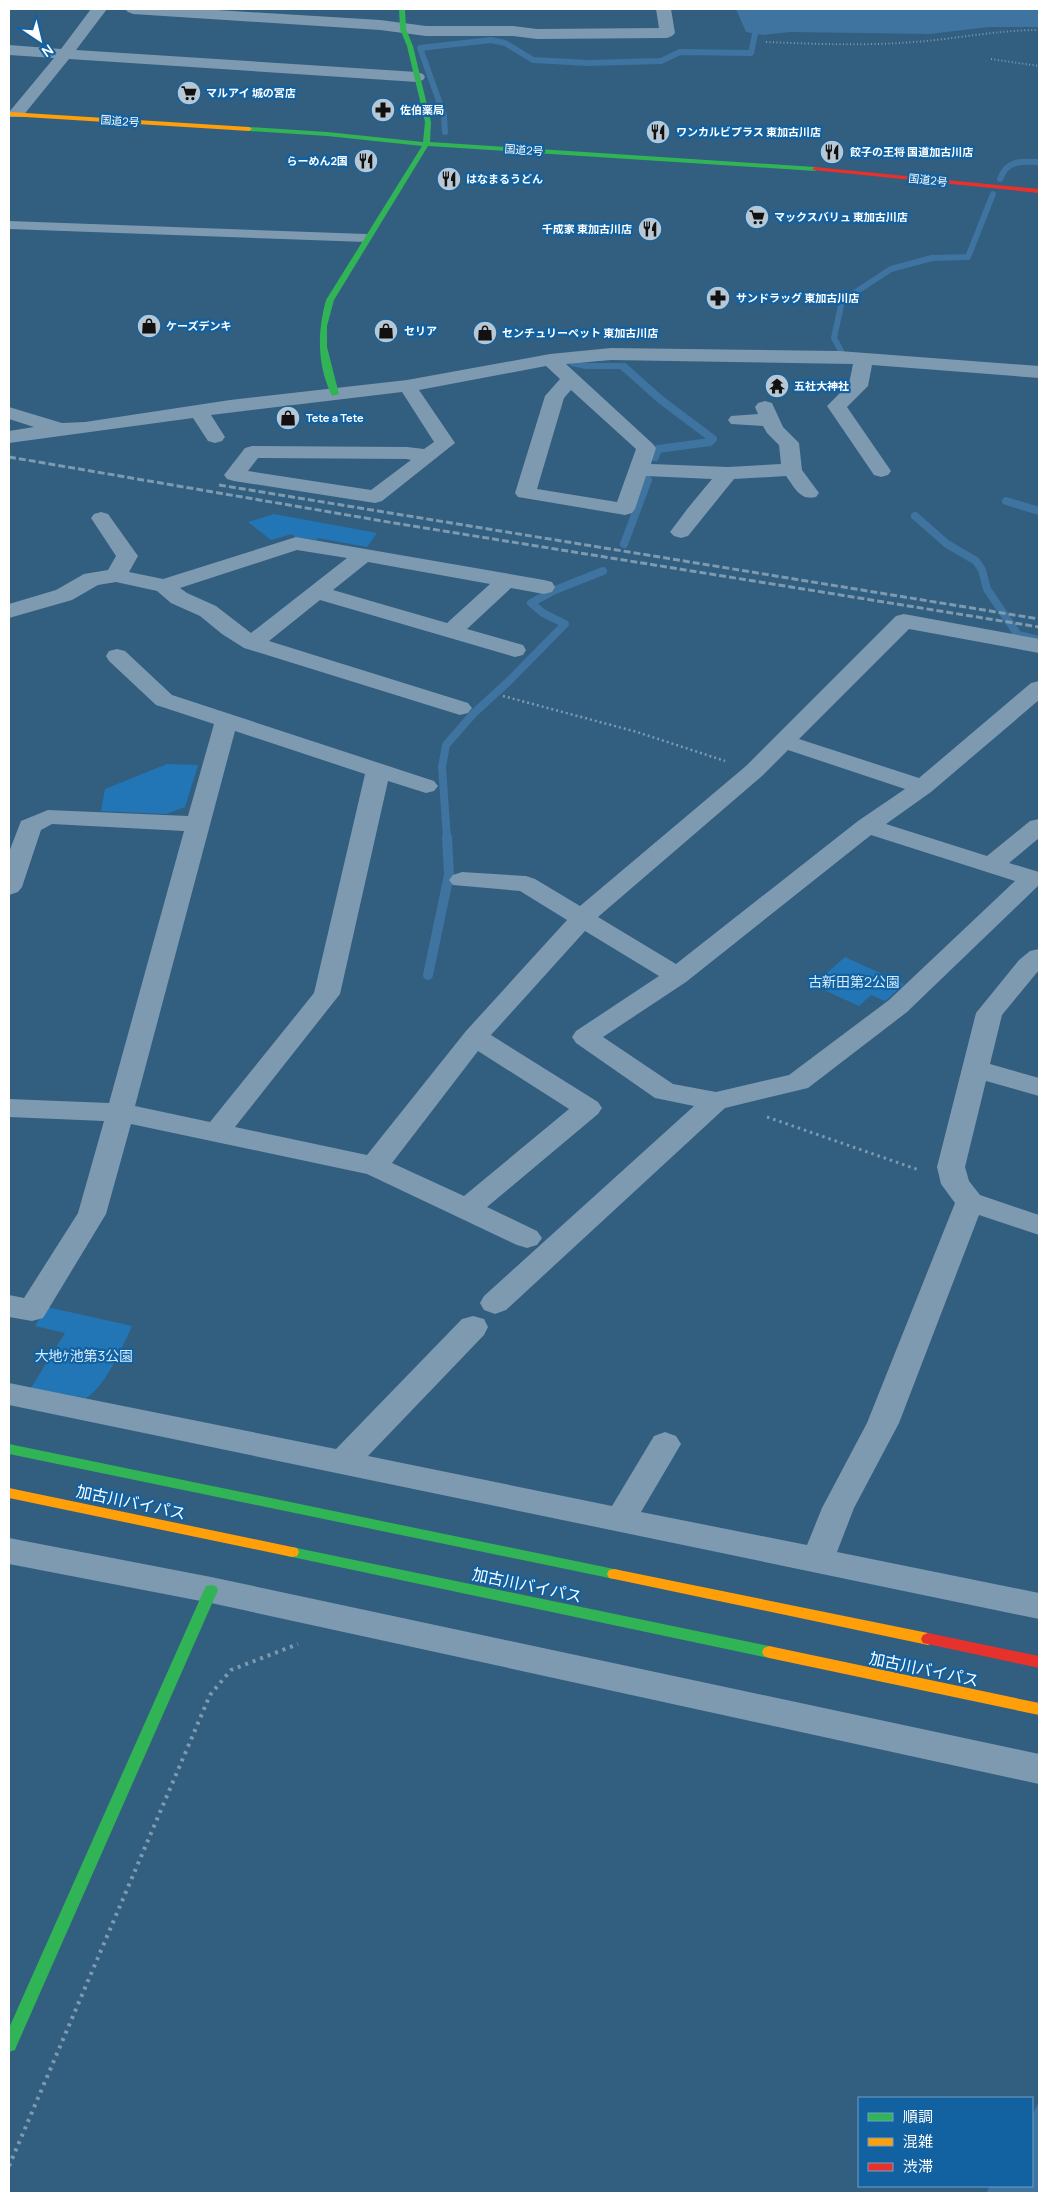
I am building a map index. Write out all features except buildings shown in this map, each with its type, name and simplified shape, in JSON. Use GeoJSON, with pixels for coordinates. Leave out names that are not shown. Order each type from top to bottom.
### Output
{"type":"FeatureCollection","features":[{"type":"Feature","properties":{"kind":"main road"},"geometry":{"type":"LineString","coordinates":[[335,394],[322,354],[323,321],[330,300],[366,238],[426,144],[428,122],[410,46],[403,28],[402,9]]}},
{"type":"Feature","properties":{"kind":"main road","name":"国道2号"},"geometry":{"type":"LineString","coordinates":[[12,114],[327,134],[426,144],[807,168],[1039,191]]}},
{"type":"Feature","properties":{"kind":"main road","name":"加古川バイパス"},"geometry":{"type":"LineString","coordinates":[[9,1448],[1039,1662]]}},
{"type":"Feature","properties":{"kind":"main road","name":"加古川バイパス"},"geometry":{"type":"LineString","coordinates":[[9,1493],[1039,1710]]}},
{"type":"Feature","properties":{"kind":"main road"},"geometry":{"type":"LineString","coordinates":[[9,2045],[211,1590]]}},
{"type":"Feature","properties":{"kind":"street"},"geometry":{"type":"LineString","coordinates":[[12,114],[65,54],[99,9]]}},
{"type":"Feature","properties":{"kind":"street"},"geometry":{"type":"LineString","coordinates":[[132,9],[380,25],[426,32],[513,31],[537,34],[668,33],[664,9]]}},
{"type":"Feature","properties":{"kind":"street"},"geometry":{"type":"LineString","coordinates":[[9,50],[417,76]]}},
{"type":"Feature","properties":{"kind":"street"},"geometry":{"type":"LineString","coordinates":[[9,437],[61,428],[85,428],[199,411],[407,386],[550,360],[621,354],[864,359],[1039,372]]}},
{"type":"Feature","properties":{"kind":"street"},"geometry":{"type":"LineString","coordinates":[[864,359],[858,386],[837,406],[881,471]]}},
{"type":"Feature","properties":{"kind":"street"},"geometry":{"type":"LineString","coordinates":[[550,360],[646,448],[625,509],[525,493],[555,396],[570,380]]}},
{"type":"Feature","properties":{"kind":"street"},"geometry":{"type":"LineString","coordinates":[[407,386],[444,443],[428,456],[375,497],[234,475],[252,452],[407,453],[428,456]]}},
{"type":"Feature","properties":{"kind":"street"},"geometry":{"type":"LineString","coordinates":[[199,411],[215,437]]}},
{"type":"Feature","properties":{"kind":"street"},"geometry":{"type":"LineString","coordinates":[[738,420],[767,413],[774,429],[789,443],[792,470],[809,493]]}},
{"type":"Feature","properties":{"kind":"street"},"geometry":{"type":"LineString","coordinates":[[9,414],[61,428]]}},
{"type":"Feature","properties":{"kind":"street"},"geometry":{"type":"LineString","coordinates":[[639,470],[728,473],[792,470]]}},
{"type":"Feature","properties":{"kind":"street"},"geometry":{"type":"LineString","coordinates":[[681,532],[695,512],[728,473]]}},
{"type":"Feature","properties":{"kind":"street"},"geometry":{"type":"LineString","coordinates":[[670,510],[695,512]]}},
{"type":"Feature","properties":{"kind":"street"},"geometry":{"type":"LineString","coordinates":[[101,518],[127,556],[116,576]]}},
{"type":"Feature","properties":{"kind":"street"},"geometry":{"type":"LineString","coordinates":[[164,586],[296,543],[544,587]]}},
{"type":"Feature","properties":{"kind":"street"},"geometry":{"type":"LineString","coordinates":[[252,643],[363,556]]}},
{"type":"Feature","properties":{"kind":"street"},"geometry":{"type":"LineString","coordinates":[[9,611],[64,595],[92,579],[116,576],[164,586],[180,598],[208,611],[230,629],[252,643],[394,697],[460,708]]}},
{"type":"Feature","properties":{"kind":"street"},"geometry":{"type":"LineString","coordinates":[[451,632],[506,580]]}},
{"type":"Feature","properties":{"kind":"street"},"geometry":{"type":"LineString","coordinates":[[318,593],[515,650]]}},
{"type":"Feature","properties":{"kind":"street"},"geometry":{"type":"LineString","coordinates":[[374,1166],[475,1037],[583,917],[754,771],[904,621],[1039,646]]}},
{"type":"Feature","properties":{"kind":"street"},"geometry":{"type":"LineString","coordinates":[[117,656],[164,700],[226,722],[426,786]]}},
{"type":"Feature","properties":{"kind":"street"},"geometry":{"type":"LineString","coordinates":[[867,826],[1032,878],[898,1006],[798,1082],[716,1101],[665,1092],[584,1037],[677,976],[867,826],[923,787],[1039,688]]}},
{"type":"Feature","properties":{"kind":"street"},"geometry":{"type":"LineString","coordinates":[[9,1306],[32,1310],[92,1214],[226,722]]}},
{"type":"Feature","properties":{"kind":"street"},"geometry":{"type":"LineString","coordinates":[[783,741],[923,787]]}},
{"type":"Feature","properties":{"kind":"street"},"geometry":{"type":"LineString","coordinates":[[216,1133],[327,994],[378,771]]}},
{"type":"Feature","properties":{"kind":"street"},"geometry":{"type":"LineString","coordinates":[[9,887],[15,851],[30,826],[48,817],[198,824]]}},
{"type":"Feature","properties":{"kind":"street"},"geometry":{"type":"LineString","coordinates":[[991,865],[1039,826]]}},
{"type":"Feature","properties":{"kind":"street"},"geometry":{"type":"LineString","coordinates":[[462,880],[526,884],[677,976]]}},
{"type":"Feature","properties":{"kind":"street"},"geometry":{"type":"LineString","coordinates":[[1036,965],[990,1012],[960,1123],[951,1167],[963,1193],[1039,1225]]}},
{"type":"Feature","properties":{"kind":"street"},"geometry":{"type":"LineString","coordinates":[[467,1209],[588,1108],[475,1037]]}},
{"type":"Feature","properties":{"kind":"street"},"geometry":{"type":"LineString","coordinates":[[976,1069],[1039,1087]]}},
{"type":"Feature","properties":{"kind":"street"},"geometry":{"type":"LineString","coordinates":[[495,1303],[716,1101]]}},
{"type":"Feature","properties":{"kind":"street"},"geometry":{"type":"LineString","coordinates":[[9,1108],[119,1112],[374,1166],[527,1238]]}},
{"type":"Feature","properties":{"kind":"street"},"geometry":{"type":"LineString","coordinates":[[817,1560],[838,1508],[883,1423],[963,1193]]}},
{"type":"Feature","properties":{"kind":"street"},"geometry":{"type":"LineString","coordinates":[[343,1462],[473,1327]]}},
{"type":"Feature","properties":{"kind":"street"},"geometry":{"type":"LineString","coordinates":[[9,1394],[1039,1606]]}},
{"type":"Feature","properties":{"kind":"street"},"geometry":{"type":"LineString","coordinates":[[620,1520],[665,1444]]}},
{"type":"Feature","properties":{"kind":"street"},"geometry":{"type":"LineString","coordinates":[[9,1551],[211,1590],[1039,1768]]}},
{"type":"Feature","properties":{"kind":"lane"},"geometry":{"type":"LineString","coordinates":[[9,225],[366,238]]}},
{"type":"Feature","properties":{"kind":"path"},"geometry":{"type":"LineString","coordinates":[[766,42],[880,44],[1039,30]]}},
{"type":"Feature","properties":{"kind":"path"},"geometry":{"type":"LineString","coordinates":[[991,59],[1039,66]]}},
{"type":"Feature","properties":{"kind":"path"},"geometry":{"type":"LineString","coordinates":[[503,696],[637,732],[754,771]]}},
{"type":"Feature","properties":{"kind":"path"},"geometry":{"type":"LineString","coordinates":[[716,1101],[860,1148],[963,1193]]}},
{"type":"Feature","properties":{"kind":"path"},"geometry":{"type":"LineString","coordinates":[[9,2166],[210,1695],[231,1670],[298,1644]]}},
{"type":"Feature","properties":{"kind":"green space"},"geometry":{"type":"Polygon","coordinates":[[[274,514],[377,533],[367,547],[318,538],[317,540],[295,537],[292,534],[271,540],[248,522],[274,514]]]}},
{"type":"Feature","properties":{"kind":"green space"},"geometry":{"type":"Polygon","coordinates":[[[167,764],[198,765],[185,807],[166,814],[101,811],[105,789],[167,764]]]}},
{"type":"Feature","properties":{"kind":"green space","name":"古新田第2公園"},"geometry":{"type":"Polygon","coordinates":[[[845,957],[904,984],[885,1001],[871,995],[859,1006],[813,985],[845,957]]]}},
{"type":"Feature","properties":{"kind":"green space","name":"大地ｹ池第3公園"},"geometry":{"type":"Polygon","coordinates":[[[47,1307],[132,1326],[107,1375],[100,1385],[86,1398],[31,1388],[65,1333],[35,1326],[47,1307]]]}},
{"type":"Feature","properties":{"kind":"shaded area"},"geometry":{"type":"Polygon","coordinates":[[[736,9],[1039,9],[1039,27],[989,27],[929,34],[790,32],[763,35],[746,32],[736,9]]]}},
{"type":"Feature","properties":{"kind":"shaded area"},"geometry":{"type":"Polygon","coordinates":[[[1039,2102],[1039,2193],[986,2193],[989,2187],[1033,2187],[1033,2113],[1039,2102]]]}},
{"type":"Feature","properties":{"kind":"waterway"},"geometry":{"type":"LineString","coordinates":[[445,132],[444,115],[420,48],[491,40],[505,43],[533,60],[589,63],[661,61],[680,52],[751,53],[755,34]]}},
{"type":"Feature","properties":{"kind":"waterway"},"geometry":{"type":"LineString","coordinates":[[1000,179],[1007,168],[1015,163],[1039,162]]}},
{"type":"Feature","properties":{"kind":"waterway"},"geometry":{"type":"LineString","coordinates":[[842,353],[834,338],[842,301],[891,269],[932,258],[968,257],[993,194]]}},
{"type":"Feature","properties":{"kind":"waterway"},"geometry":{"type":"LineString","coordinates":[[572,363],[586,366],[622,366],[625,369]]}},
{"type":"Feature","properties":{"kind":"waterway"},"geometry":{"type":"LineString","coordinates":[[624,367],[661,400],[713,439],[710,442],[658,449],[655,457]]}},
{"type":"Feature","properties":{"kind":"waterway"},"geometry":{"type":"LineString","coordinates":[[624,544],[648,480]]}},
{"type":"Feature","properties":{"kind":"waterway"},"geometry":{"type":"LineString","coordinates":[[1006,501],[1039,511]]}},
{"type":"Feature","properties":{"kind":"waterway"},"geometry":{"type":"LineString","coordinates":[[915,516],[947,544],[976,561],[982,570],[987,589],[1018,635],[1039,640]]}},
{"type":"Feature","properties":{"kind":"waterway"},"geometry":{"type":"LineString","coordinates":[[447,838],[442,767],[446,745],[473,714],[509,681],[565,624],[543,613],[531,603],[555,590],[603,571]]}},
{"type":"Feature","properties":{"kind":"waterway"},"geometry":{"type":"LineString","coordinates":[[428,975],[449,875],[447,837]]}},
{"type":"Feature","properties":{"kind":"railway"},"geometry":{"type":"LineString","coordinates":[[9,457],[394,523],[1039,627]]}},
{"type":"Feature","properties":{"kind":"railway"},"geometry":{"type":"LineString","coordinates":[[219,485],[1039,619]]}},
{"type":"Feature","properties":{"kind":"traffic: fast"},"geometry":{"type":"LineString","coordinates":[[335,394],[324,358],[322,337],[330,300],[426,144],[428,122],[410,46],[403,29],[402,9]]}},
{"type":"Feature","properties":{"kind":"traffic: fast"},"geometry":{"type":"LineString","coordinates":[[249,129],[327,134],[426,144],[815,169]]}},
{"type":"Feature","properties":{"kind":"traffic: fast"},"geometry":{"type":"LineString","coordinates":[[9,1449],[614,1574]]}},
{"type":"Feature","properties":{"kind":"traffic: fast"},"geometry":{"type":"LineString","coordinates":[[292,1552],[769,1652]]}},
{"type":"Feature","properties":{"kind":"traffic: fast"},"geometry":{"type":"LineString","coordinates":[[9,2045],[211,1590]]}},
{"type":"Feature","properties":{"kind":"traffic: slow"},"geometry":{"type":"LineString","coordinates":[[9,114],[249,129]]}},
{"type":"Feature","properties":{"kind":"traffic: slow"},"geometry":{"type":"LineString","coordinates":[[9,1493],[292,1552]]}},
{"type":"Feature","properties":{"kind":"traffic: slow"},"geometry":{"type":"LineString","coordinates":[[614,1574],[928,1639]]}},
{"type":"Feature","properties":{"kind":"traffic: slow"},"geometry":{"type":"LineString","coordinates":[[769,1652],[1039,1709]]}},
{"type":"Feature","properties":{"kind":"traffic: jam"},"geometry":{"type":"LineString","coordinates":[[815,169],[1039,191]]}},
{"type":"Feature","properties":{"kind":"traffic: jam"},"geometry":{"type":"LineString","coordinates":[[928,1639],[1039,1662]]}},
{"type":"Feature","properties":{"kind":"place","name":"マルアイ 城の宮店"},"geometry":{"type":"Point","coordinates":[189,93]}},
{"type":"Feature","properties":{"kind":"place","name":"佐伯薬局"},"geometry":{"type":"Point","coordinates":[383,110]}},
{"type":"Feature","properties":{"kind":"place","name":"ワンカルビプラス 東加古川店"},"geometry":{"type":"Point","coordinates":[658,132]}},
{"type":"Feature","properties":{"kind":"place","name":"餃子の王将 国道加古川店"},"geometry":{"type":"Point","coordinates":[832,152]}},
{"type":"Feature","properties":{"kind":"place","name":"らーめん2国"},"geometry":{"type":"Point","coordinates":[366,161]}},
{"type":"Feature","properties":{"kind":"place","name":"はなまるうどん"},"geometry":{"type":"Point","coordinates":[449,179]}},
{"type":"Feature","properties":{"kind":"place","name":"マックスバリュ 東加古川店"},"geometry":{"type":"Point","coordinates":[757,217]}},
{"type":"Feature","properties":{"kind":"place","name":"千成家 東加古川店"},"geometry":{"type":"Point","coordinates":[650,229]}},
{"type":"Feature","properties":{"kind":"place","name":"サンドラッグ 東加古川店"},"geometry":{"type":"Point","coordinates":[718,298]}},
{"type":"Feature","properties":{"kind":"place","name":"ケーズデンキ"},"geometry":{"type":"Point","coordinates":[149,326]}},
{"type":"Feature","properties":{"kind":"place","name":"セリア"},"geometry":{"type":"Point","coordinates":[386,331]}},
{"type":"Feature","properties":{"kind":"place","name":"センチュリーペット 東加古川店"},"geometry":{"type":"Point","coordinates":[485,333]}},
{"type":"Feature","properties":{"kind":"place","name":"五社大神社"},"geometry":{"type":"Point","coordinates":[777,386]}},
{"type":"Feature","properties":{"kind":"place","name":"Tete a Tete"},"geometry":{"type":"Point","coordinates":[288,418]}}]}
